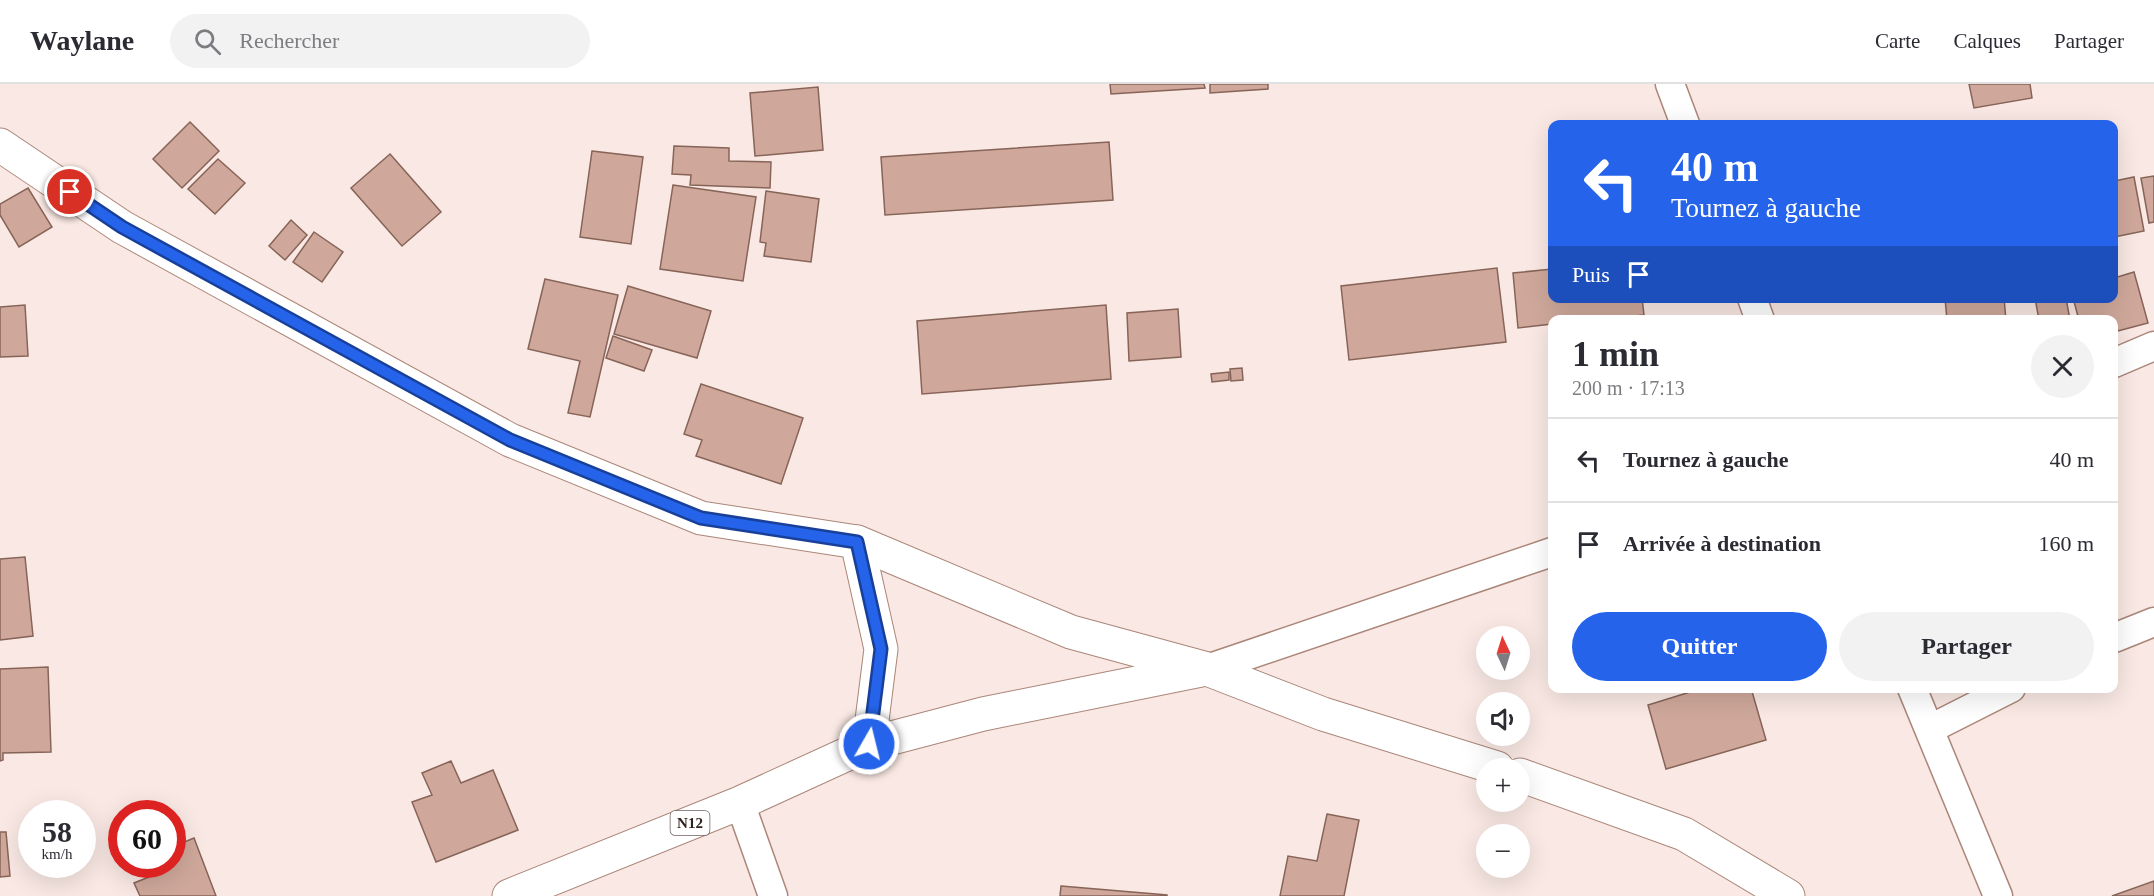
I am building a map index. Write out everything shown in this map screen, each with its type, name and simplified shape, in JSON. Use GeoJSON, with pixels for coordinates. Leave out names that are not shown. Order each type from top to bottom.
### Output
{"type":"FeatureCollection","features":[{"type":"Feature","properties":{"kind":"main road"},"geometry":{"type":"LineString","coordinates":[[0,145],[122,227],[510,440],[701,518],[857,542],[1071,632],[1207,669],[1323,714],[1476,761]]}},
{"type":"Feature","properties":{"kind":"main road"},"geometry":{"type":"LineString","coordinates":[[857,542],[881,649],[869,744],[983,714],[1207,669]]}},
{"type":"Feature","properties":{"kind":"main road","name":"N12"},"geometry":{"type":"LineString","coordinates":[[509,896],[740,803],[869,744]]}},
{"type":"Feature","properties":{"kind":"main road"},"geometry":{"type":"LineString","coordinates":[[1530,779],[1684,834],[1788,896]]}},
{"type":"Feature","properties":{"kind":"street"},"geometry":{"type":"LineString","coordinates":[[1670,84],[1684,120]]}},
{"type":"Feature","properties":{"kind":"street"},"geometry":{"type":"LineString","coordinates":[[2118,361],[2154,346]]}},
{"type":"Feature","properties":{"kind":"street"},"geometry":{"type":"LineString","coordinates":[[1207,669],[1548,553]]}},
{"type":"Feature","properties":{"kind":"street"},"geometry":{"type":"LineString","coordinates":[[2118,636],[2154,622]]}},
{"type":"Feature","properties":{"kind":"street"},"geometry":{"type":"LineString","coordinates":[[1914,693],[1998,896]]}},
{"type":"Feature","properties":{"kind":"street"},"geometry":{"type":"LineString","coordinates":[[1930,729],[2001,693]]}},
{"type":"Feature","properties":{"kind":"street"},"geometry":{"type":"LineString","coordinates":[[740,803],[773,896]]}},
{"type":"Feature","properties":{"kind":"building"},"geometry":{"type":"Polygon","coordinates":[[[1110,84],[1204,84],[1205,88],[1111,94],[1110,84]]]}},
{"type":"Feature","properties":{"kind":"building"},"geometry":{"type":"Polygon","coordinates":[[[1210,84],[1268,84],[1268,89],[1210,93],[1210,84]]]}},
{"type":"Feature","properties":{"kind":"building"},"geometry":{"type":"Polygon","coordinates":[[[1969,84],[2030,84],[2032,98],[1974,108],[1969,84]]]}},
{"type":"Feature","properties":{"kind":"building"},"geometry":{"type":"Polygon","coordinates":[[[818,87],[823,150],[755,156],[750,93],[818,87]]]}},
{"type":"Feature","properties":{"kind":"building"},"geometry":{"type":"Polygon","coordinates":[[[190,122],[219,151],[182,188],[153,159],[190,122]]]}},
{"type":"Feature","properties":{"kind":"building"},"geometry":{"type":"Polygon","coordinates":[[[1109,142],[1113,200],[885,215],[881,157],[1109,142]]]}},
{"type":"Feature","properties":{"kind":"building"},"geometry":{"type":"Polygon","coordinates":[[[674,146],[729,148],[729,161],[771,162],[770,188],[690,185],[691,175],[672,174],[674,146]]]}},
{"type":"Feature","properties":{"kind":"building"},"geometry":{"type":"Polygon","coordinates":[[[592,151],[643,157],[631,244],[580,237],[592,151]]]}},
{"type":"Feature","properties":{"kind":"building"},"geometry":{"type":"Polygon","coordinates":[[[390,154],[441,212],[402,246],[351,188],[390,154]]]}},
{"type":"Feature","properties":{"kind":"building"},"geometry":{"type":"Polygon","coordinates":[[[218,159],[245,183],[215,214],[188,189],[218,159]]]}},
{"type":"Feature","properties":{"kind":"building"},"geometry":{"type":"Polygon","coordinates":[[[2154,176],[2154,222],[2149,223],[2141,178],[2154,176]]]}},
{"type":"Feature","properties":{"kind":"building"},"geometry":{"type":"Polygon","coordinates":[[[2134,177],[2144,231],[2118,236],[2118,180],[2134,177]]]}},
{"type":"Feature","properties":{"kind":"building"},"geometry":{"type":"Polygon","coordinates":[[[673,185],[756,197],[743,281],[660,269],[673,185]]]}},
{"type":"Feature","properties":{"kind":"building"},"geometry":{"type":"Polygon","coordinates":[[[28,188],[52,227],[19,247],[0,215],[0,204],[28,188]]]}},
{"type":"Feature","properties":{"kind":"building"},"geometry":{"type":"Polygon","coordinates":[[[766,191],[819,199],[811,262],[764,256],[766,243],[760,242],[766,191]]]}},
{"type":"Feature","properties":{"kind":"building"},"geometry":{"type":"Polygon","coordinates":[[[291,220],[307,235],[285,260],[269,246],[291,220]]]}},
{"type":"Feature","properties":{"kind":"building"},"geometry":{"type":"Polygon","coordinates":[[[314,232],[343,252],[322,282],[293,262],[314,232]]]}},
{"type":"Feature","properties":{"kind":"building"},"geometry":{"type":"Polygon","coordinates":[[[1497,268],[1506,342],[1349,360],[1341,286],[1497,268]]]}},
{"type":"Feature","properties":{"kind":"building"},"geometry":{"type":"Polygon","coordinates":[[[1548,269],[1548,303],[1643,303],[1644,315],[1548,315],[1548,324],[1518,328],[1513,273],[1548,269]]]}},
{"type":"Feature","properties":{"kind":"building"},"geometry":{"type":"Polygon","coordinates":[[[2134,272],[2148,323],[2118,331],[2118,315],[2078,315],[2074,303],[2118,303],[2118,277],[2134,272]]]}},
{"type":"Feature","properties":{"kind":"building"},"geometry":{"type":"Polygon","coordinates":[[[545,279],[618,295],[590,417],[568,413],[580,361],[528,349],[545,279]]]}},
{"type":"Feature","properties":{"kind":"building"},"geometry":{"type":"Polygon","coordinates":[[[628,286],[711,311],[697,358],[614,334],[628,286]]]}},
{"type":"Feature","properties":{"kind":"building"},"geometry":{"type":"Polygon","coordinates":[[[1945,303],[2004,303],[2006,315],[1947,315],[1945,303]]]}},
{"type":"Feature","properties":{"kind":"building"},"geometry":{"type":"Polygon","coordinates":[[[2036,303],[2067,303],[2069,315],[2038,315],[2036,303]]]}},
{"type":"Feature","properties":{"kind":"building"},"geometry":{"type":"Polygon","coordinates":[[[25,305],[28,356],[0,357],[0,307],[25,305]]]}},
{"type":"Feature","properties":{"kind":"building"},"geometry":{"type":"Polygon","coordinates":[[[1106,305],[1111,379],[922,394],[917,321],[1106,305]]]}},
{"type":"Feature","properties":{"kind":"building"},"geometry":{"type":"Polygon","coordinates":[[[1178,309],[1181,357],[1129,361],[1127,313],[1178,309]]]}},
{"type":"Feature","properties":{"kind":"building"},"geometry":{"type":"Polygon","coordinates":[[[613,336],[652,350],[644,371],[606,358],[613,336]]]}},
{"type":"Feature","properties":{"kind":"building"},"geometry":{"type":"Polygon","coordinates":[[[1242,368],[1243,380],[1231,381],[1230,369],[1242,368]]]}},
{"type":"Feature","properties":{"kind":"building"},"geometry":{"type":"Polygon","coordinates":[[[1229,372],[1229,380],[1212,382],[1211,374],[1229,372]]]}},
{"type":"Feature","properties":{"kind":"building"},"geometry":{"type":"Polygon","coordinates":[[[701,384],[803,418],[781,484],[696,456],[702,440],[684,434],[701,384]]]}},
{"type":"Feature","properties":{"kind":"building"},"geometry":{"type":"Polygon","coordinates":[[[25,557],[33,636],[0,640],[0,559],[25,557]]]}},
{"type":"Feature","properties":{"kind":"building"},"geometry":{"type":"Polygon","coordinates":[[[48,667],[51,752],[3,753],[3,760],[0,761],[0,669],[48,667]]]}},
{"type":"Feature","properties":{"kind":"building"},"geometry":{"type":"Polygon","coordinates":[[[1687,693],[1752,693],[1766,740],[1666,769],[1648,705],[1687,693]]]}},
{"type":"Feature","properties":{"kind":"building"},"geometry":{"type":"Polygon","coordinates":[[[451,761],[461,783],[493,770],[518,830],[436,862],[412,802],[432,795],[422,773],[451,761]]]}},
{"type":"Feature","properties":{"kind":"building"},"geometry":{"type":"Polygon","coordinates":[[[1327,814],[1359,820],[1344,896],[1280,896],[1288,856],[1317,861],[1327,814]]]}},
{"type":"Feature","properties":{"kind":"building"},"geometry":{"type":"Polygon","coordinates":[[[0,832],[6,832],[10,876],[0,877],[0,832]]]}},
{"type":"Feature","properties":{"kind":"building"},"geometry":{"type":"Polygon","coordinates":[[[194,838],[216,896],[140,896],[134,883],[146,878],[186,878],[186,841],[194,838]]]}},
{"type":"Feature","properties":{"kind":"building"},"geometry":{"type":"Polygon","coordinates":[[[2154,881],[2154,896],[2112,896],[2154,881]]]}},
{"type":"Feature","properties":{"kind":"building"},"geometry":{"type":"Polygon","coordinates":[[[1061,886],[1167,895],[1167,896],[1060,896],[1061,886]]]}},
{"type":"Feature","properties":{"kind":"route"},"geometry":{"type":"LineString","coordinates":[[70,192],[122,227],[510,440],[701,518],[857,542],[881,649],[869,744]]}}]}
